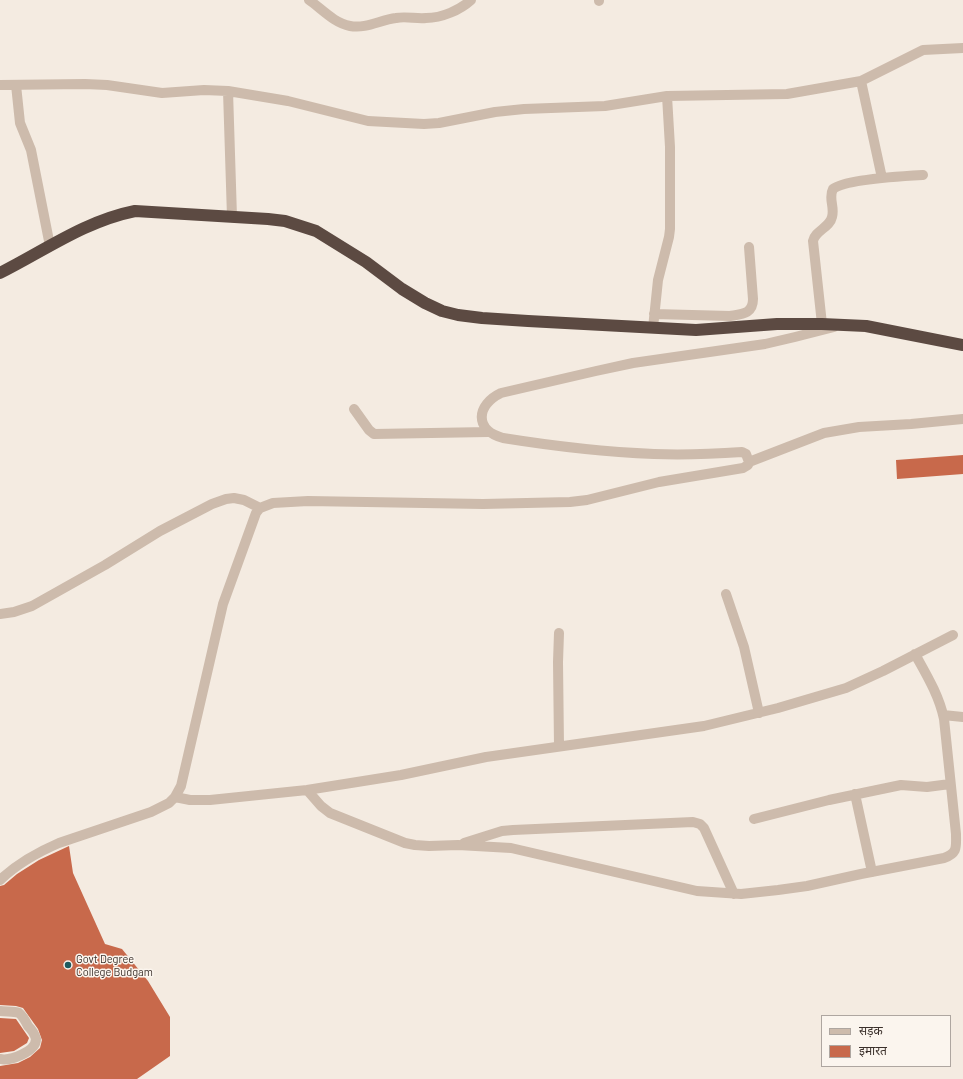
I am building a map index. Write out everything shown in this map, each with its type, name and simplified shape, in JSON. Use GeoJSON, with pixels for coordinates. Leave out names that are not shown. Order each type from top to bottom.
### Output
{"type":"FeatureCollection","features":[{"type":"Feature","properties":{"kind":"highway"},"geometry":{"type":"LineString","coordinates":[[0,273],[98,221],[118,214],[134,211],[232,217],[285,221],[316,231],[366,262],[402,289],[425,303],[442,311],[458,315],[482,318],[696,330],[777,324],[842,324],[866,326],[963,345]]}},
{"type":"Feature","properties":{"kind":"street"},"geometry":{"type":"LineString","coordinates":[[309,0],[334,19],[346,25],[357,27],[367,26],[396,18],[428,18],[441,16],[460,9],[472,0]]}},
{"type":"Feature","properties":{"kind":"street"},"geometry":{"type":"LineString","coordinates":[[0,85],[107,85],[162,93],[204,90],[228,91],[288,100],[368,121],[424,124],[439,123],[496,112],[524,109],[605,106],[666,96],[787,94],[861,81],[923,50],[963,48]]}},
{"type":"Feature","properties":{"kind":"street"},"geometry":{"type":"LineString","coordinates":[[861,81],[882,178]]}},
{"type":"Feature","properties":{"kind":"street"},"geometry":{"type":"LineString","coordinates":[[16,85],[20,123],[31,150],[50,246]]}},
{"type":"Feature","properties":{"kind":"street"},"geometry":{"type":"LineString","coordinates":[[228,91],[232,217]]}},
{"type":"Feature","properties":{"kind":"street"},"geometry":{"type":"LineString","coordinates":[[653,328],[658,280],[670,237],[670,147],[666,96]]}},
{"type":"Feature","properties":{"kind":"street"},"geometry":{"type":"LineString","coordinates":[[822,324],[813,238],[829,223],[832,217],[831,192],[836,187],[841,185],[882,178],[923,175]]}},
{"type":"Feature","properties":{"kind":"street"},"geometry":{"type":"LineString","coordinates":[[654,314],[730,316],[750,310],[753,299],[750,247]]}},
{"type":"Feature","properties":{"kind":"street"},"geometry":{"type":"LineString","coordinates":[[488,432],[484,426],[482,413],[484,407],[489,400],[501,393],[596,370],[633,363],[765,344],[842,324]]}},
{"type":"Feature","properties":{"kind":"street"},"geometry":{"type":"LineString","coordinates":[[354,409],[369,430],[374,434],[488,432],[503,438],[533,443],[653,454],[742,452],[746,454],[749,462]]}},
{"type":"Feature","properties":{"kind":"street"},"geometry":{"type":"LineString","coordinates":[[0,880],[7,873],[46,849],[59,843],[151,812],[175,797],[181,786],[223,604],[256,514],[260,508],[274,503],[308,501],[483,504],[570,502],[587,500],[659,482],[743,468],[748,465],[749,462],[824,433],[864,426],[911,424],[963,419]]}},
{"type":"Feature","properties":{"kind":"street"},"geometry":{"type":"LineString","coordinates":[[0,614],[14,612],[32,606],[105,565],[160,531],[212,504],[234,498],[244,500],[260,508]]}},
{"type":"Feature","properties":{"kind":"street"},"geometry":{"type":"LineString","coordinates":[[726,594],[742,639],[759,713]]}},
{"type":"Feature","properties":{"kind":"street"},"geometry":{"type":"LineString","coordinates":[[559,633],[559,746]]}},
{"type":"Feature","properties":{"kind":"street"},"geometry":{"type":"LineString","coordinates":[[175,797],[190,800],[210,800],[307,790],[401,775],[486,757],[704,726],[805,701],[846,688],[953,635]]}},
{"type":"Feature","properties":{"kind":"street"},"geometry":{"type":"LineString","coordinates":[[307,790],[321,806],[330,813],[405,842],[429,846],[458,845],[511,848],[697,891],[734,894],[772,891],[807,886],[944,858],[950,856],[954,852],[956,848],[956,834],[943,715],[931,683],[915,654]]}},
{"type":"Feature","properties":{"kind":"street"},"geometry":{"type":"LineString","coordinates":[[943,715],[963,717]]}},
{"type":"Feature","properties":{"kind":"street"},"geometry":{"type":"LineString","coordinates":[[754,819],[855,794],[901,785],[927,787],[950,784]]}},
{"type":"Feature","properties":{"kind":"street"},"geometry":{"type":"LineString","coordinates":[[855,794],[872,872]]}},
{"type":"Feature","properties":{"kind":"street"},"geometry":{"type":"LineString","coordinates":[[458,845],[491,834],[514,830],[693,822],[700,824],[704,828],[734,894]]}},
{"type":"Feature","properties":{"kind":"street"},"geometry":{"type":"LineString","coordinates":[[0,1011],[16,1012],[22,1016],[36,1040],[28,1051],[20,1056],[9,1060],[0,1059]]}},
{"type":"Feature","properties":{"kind":"building"},"geometry":{"type":"Polygon","coordinates":[[[963,455],[963,474],[897,479],[896,460],[963,455]]]}},
{"type":"Feature","properties":{"kind":"building","name":"Govt Degree College Budgam"},"geometry":{"type":"Polygon","coordinates":[[[69,846],[73,873],[105,944],[122,949],[148,981],[170,1017],[170,1056],[137,1079],[0,1079],[0,1066],[18,1063],[30,1057],[40,1048],[42,1040],[38,1029],[23,1008],[0,1005],[0,886],[4,885],[17,874],[39,860],[69,846]]]}},
{"type":"Feature","properties":{"kind":"building"},"geometry":{"type":"Polygon","coordinates":[[[0,1018],[16,1019],[29,1038],[27,1043],[14,1051],[0,1053],[0,1018]]]}},
{"type":"Feature","properties":{"kind":"place","name":"Govt Degree College Budgam"},"geometry":{"type":"Point","coordinates":[68,965]}}]}
